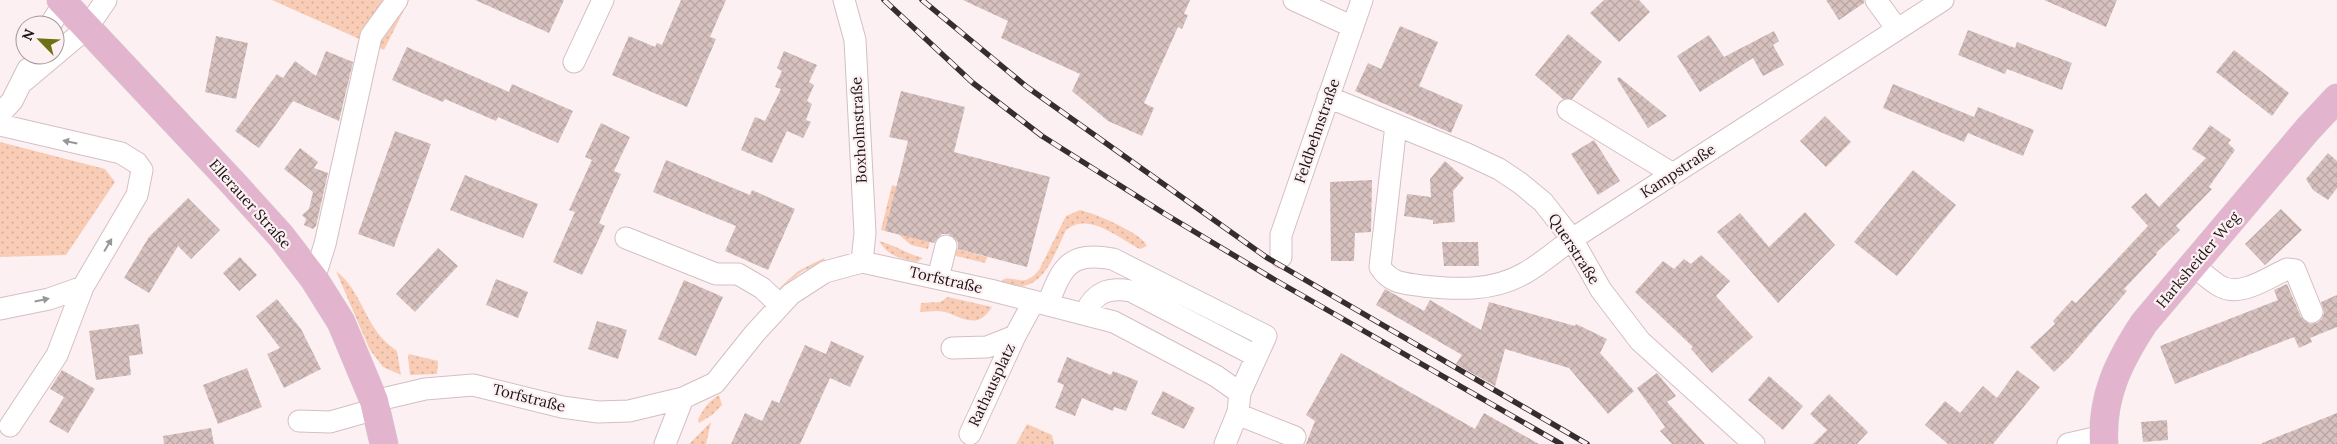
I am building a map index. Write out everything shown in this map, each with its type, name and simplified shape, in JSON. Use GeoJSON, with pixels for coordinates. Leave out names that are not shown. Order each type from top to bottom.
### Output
{"type":"FeatureCollection","features":[{"type":"Feature","properties":{"kind":"main road","name":"Ellerauer Straße"},"geometry":{"type":"LineString","coordinates":[[60,7],[87,28],[232,182],[281,236],[314,279],[341,322],[375,405],[384,444]]}},
{"type":"Feature","properties":{"kind":"main road","name":"Harksheider Weg"},"geometry":{"type":"LineString","coordinates":[[2103,440],[2107,398],[2121,359],[2144,323],[2308,128],[2337,98]]}},
{"type":"Feature","properties":{"kind":"street"},"geometry":{"type":"LineString","coordinates":[[24,81],[87,28],[106,0]]}},
{"type":"Feature","properties":{"kind":"street"},"geometry":{"type":"LineString","coordinates":[[314,279],[325,244],[370,36],[397,0]]}},
{"type":"Feature","properties":{"kind":"street"},"geometry":{"type":"LineString","coordinates":[[574,62],[603,0]]}},
{"type":"Feature","properties":{"kind":"street","name":"Boxholmstraße"},"geometry":{"type":"LineString","coordinates":[[844,0],[855,40],[865,233],[862,262]]}},
{"type":"Feature","properties":{"kind":"street"},"geometry":{"type":"LineString","coordinates":[[1294,0],[1353,26]]}},
{"type":"Feature","properties":{"kind":"street","name":"Feldbehnstraße"},"geometry":{"type":"LineString","coordinates":[[1281,257],[1281,235],[1362,0]]}},
{"type":"Feature","properties":{"kind":"street"},"geometry":{"type":"LineString","coordinates":[[1876,0],[1897,29]]}},
{"type":"Feature","properties":{"kind":"street","name":"Kampstraße"},"geometry":{"type":"LineString","coordinates":[[1396,125],[1380,267],[1387,278],[1400,283],[1451,289],[1496,286],[1525,273],[1572,239],[1943,0]]}},
{"type":"Feature","properties":{"kind":"street"},"geometry":{"type":"LineString","coordinates":[[0,114],[12,101],[24,81],[30,65]]}},
{"type":"Feature","properties":{"kind":"street","name":"Querstraße"},"geometry":{"type":"LineString","coordinates":[[1328,97],[1467,154],[1499,169],[1520,183],[1543,202],[1572,239],[1602,290],[1640,341],[1754,444]]}},
{"type":"Feature","properties":{"kind":"street"},"geometry":{"type":"LineString","coordinates":[[1568,110],[1673,174]]}},
{"type":"Feature","properties":{"kind":"street"},"geometry":{"type":"LineString","coordinates":[[0,125],[121,153],[137,163],[142,170],[137,195],[83,287],[57,355],[10,426]]}},
{"type":"Feature","properties":{"kind":"street"},"geometry":{"type":"LineString","coordinates":[[626,238],[716,274],[738,274],[762,288],[780,305]]}},
{"type":"Feature","properties":{"kind":"street"},"geometry":{"type":"LineString","coordinates":[[938,278],[946,246]]}},
{"type":"Feature","properties":{"kind":"street","name":"Rathausplatz"},"geometry":{"type":"LineString","coordinates":[[970,434],[1015,336],[1066,267],[1079,259],[1092,255],[1113,259],[1266,336],[1256,356]]}},
{"type":"Feature","properties":{"kind":"street","name":"Torfstraße"},"geometry":{"type":"LineString","coordinates":[[299,421],[330,422],[425,389],[473,385],[562,408],[598,412],[629,411],[683,398],[715,383],[791,294],[825,272],[862,262],[938,278],[1085,313],[1114,322],[1216,376],[1240,393]]}},
{"type":"Feature","properties":{"kind":"street"},"geometry":{"type":"LineString","coordinates":[[2193,265],[2219,286],[2233,290],[2244,289],[2287,269],[2294,270],[2312,312]]}},
{"type":"Feature","properties":{"kind":"street"},"geometry":{"type":"LineString","coordinates":[[0,309],[49,299],[83,287]]}},
{"type":"Feature","properties":{"kind":"street"},"geometry":{"type":"LineString","coordinates":[[1085,313],[1095,297],[1104,290],[1119,289],[1131,291],[1256,356],[1240,393],[1237,414],[1225,444]]}},
{"type":"Feature","properties":{"kind":"street","name":"Rathausplatz"},"geometry":{"type":"LineString","coordinates":[[952,348],[987,347],[1015,336]]}},
{"type":"Feature","properties":{"kind":"street"},"geometry":{"type":"LineString","coordinates":[[665,444],[683,398]]}},
{"type":"Feature","properties":{"kind":"street"},"geometry":{"type":"LineString","coordinates":[[1237,414],[1295,437]]}},
{"type":"Feature","properties":{"kind":"street"},"geometry":{"type":"LineString","coordinates":[[2068,444],[2103,440]]}},
{"type":"Feature","properties":{"kind":"shaded area"},"geometry":{"type":"Polygon","coordinates":[[[272,0],[409,0],[384,50],[272,0]]]}},
{"type":"Feature","properties":{"kind":"shaded area"},"geometry":{"type":"Polygon","coordinates":[[[0,142],[105,169],[115,182],[66,255],[0,257],[0,142]]]}},
{"type":"Feature","properties":{"kind":"shaded area"},"geometry":{"type":"Polygon","coordinates":[[[892,185],[896,186],[931,237],[928,249],[911,245],[898,234],[881,230],[892,185]]]}},
{"type":"Feature","properties":{"kind":"shaded area"},"geometry":{"type":"Polygon","coordinates":[[[1080,210],[1106,219],[1127,230],[1136,235],[1147,246],[1140,249],[1113,233],[1094,225],[1084,223],[1075,225],[1066,230],[1044,273],[1036,280],[1027,285],[1016,287],[1002,284],[1002,280],[1024,280],[1033,276],[1039,270],[1066,216],[1080,210]]]}},
{"type":"Feature","properties":{"kind":"shaded area"},"geometry":{"type":"Polygon","coordinates":[[[879,241],[923,258],[917,262],[900,258],[886,250],[879,241]]]}},
{"type":"Feature","properties":{"kind":"shaded area"},"geometry":{"type":"Polygon","coordinates":[[[950,247],[987,257],[985,263],[948,254],[950,247]]]}},
{"type":"Feature","properties":{"kind":"shaded area"},"geometry":{"type":"Polygon","coordinates":[[[824,258],[825,261],[803,271],[775,292],[798,271],[824,258]]]}},
{"type":"Feature","properties":{"kind":"shaded area"},"geometry":{"type":"Polygon","coordinates":[[[336,271],[350,285],[370,321],[385,342],[397,351],[401,375],[383,367],[370,350],[336,271]]]}},
{"type":"Feature","properties":{"kind":"shaded area"},"geometry":{"type":"Polygon","coordinates":[[[948,297],[992,307],[981,319],[975,320],[964,319],[942,311],[920,312],[921,303],[940,302],[948,297]]]}},
{"type":"Feature","properties":{"kind":"shaded area"},"geometry":{"type":"Polygon","coordinates":[[[409,354],[438,361],[437,374],[410,375],[409,354]]]}},
{"type":"Feature","properties":{"kind":"shaded area"},"geometry":{"type":"Polygon","coordinates":[[[719,395],[722,405],[712,415],[699,423],[698,420],[704,409],[719,395]]]}},
{"type":"Feature","properties":{"kind":"shaded area"},"geometry":{"type":"Polygon","coordinates":[[[711,422],[706,444],[689,444],[711,422]]]}},
{"type":"Feature","properties":{"kind":"shaded area"},"geometry":{"type":"Polygon","coordinates":[[[1027,424],[1052,435],[1054,444],[1016,444],[1027,424]]]}},
{"type":"Feature","properties":{"kind":"building"},"geometry":{"type":"Polygon","coordinates":[[[475,0],[564,0],[549,33],[475,0]]]}},
{"type":"Feature","properties":{"kind":"building"},"geometry":{"type":"Polygon","coordinates":[[[681,0],[726,0],[710,37],[716,39],[687,107],[612,75],[629,36],[655,47],[657,43],[662,45],[681,0]]]}},
{"type":"Feature","properties":{"kind":"building"},"geometry":{"type":"Polygon","coordinates":[[[963,0],[1190,0],[1184,14],[1188,15],[1182,29],[1178,27],[1144,103],[1154,108],[1142,136],[1108,121],[1072,91],[1080,74],[1001,38],[1008,21],[963,0]]]}},
{"type":"Feature","properties":{"kind":"building"},"geometry":{"type":"Polygon","coordinates":[[[1604,0],[1639,0],[1650,12],[1619,42],[1590,13],[1604,0]]]}},
{"type":"Feature","properties":{"kind":"building"},"geometry":{"type":"Polygon","coordinates":[[[1826,0],[1864,0],[1864,3],[1839,20],[1826,0]]]}},
{"type":"Feature","properties":{"kind":"building"},"geometry":{"type":"Polygon","coordinates":[[[2044,0],[2117,0],[2106,27],[2044,0]]]}},
{"type":"Feature","properties":{"kind":"building"},"geometry":{"type":"Polygon","coordinates":[[[1400,26],[1438,42],[1419,86],[1463,105],[1451,133],[1355,91],[1368,63],[1381,69],[1400,26]]]}},
{"type":"Feature","properties":{"kind":"building"},"geometry":{"type":"Polygon","coordinates":[[[1968,30],[2015,48],[2017,42],[2072,63],[2062,90],[2007,69],[2005,74],[1958,55],[1968,30]]]}},
{"type":"Feature","properties":{"kind":"building"},"geometry":{"type":"Polygon","coordinates":[[[1774,31],[1779,41],[1773,45],[1784,65],[1763,76],[1753,58],[1700,92],[1677,56],[1709,35],[1724,57],[1774,31]]]}},
{"type":"Feature","properties":{"kind":"building"},"geometry":{"type":"Polygon","coordinates":[[[1568,34],[1602,62],[1572,99],[1563,99],[1535,75],[1568,34]]]}},
{"type":"Feature","properties":{"kind":"building"},"geometry":{"type":"Polygon","coordinates":[[[216,36],[248,43],[236,99],[205,92],[216,36]]]}},
{"type":"Feature","properties":{"kind":"building"},"geometry":{"type":"Polygon","coordinates":[[[407,47],[509,92],[512,84],[573,111],[558,143],[498,117],[496,121],[445,99],[443,102],[392,80],[407,47]]]}},
{"type":"Feature","properties":{"kind":"building"},"geometry":{"type":"Polygon","coordinates":[[[2234,50],[2289,93],[2272,116],[2216,72],[2234,50]]]}},
{"type":"Feature","properties":{"kind":"building"},"geometry":{"type":"Polygon","coordinates":[[[326,51],[353,62],[339,121],[293,101],[259,148],[235,131],[277,74],[283,78],[295,61],[316,76],[326,51]]]}},
{"type":"Feature","properties":{"kind":"building"},"geometry":{"type":"Polygon","coordinates":[[[784,51],[817,65],[809,82],[814,85],[807,101],[812,104],[806,120],[811,122],[803,138],[787,131],[772,163],[741,150],[755,117],[765,121],[781,89],[775,87],[782,71],[777,68],[784,51]]]}},
{"type":"Feature","properties":{"kind":"building"},"geometry":{"type":"Polygon","coordinates":[[[1619,77],[1667,116],[1648,128],[1617,79],[1619,77]]]}},
{"type":"Feature","properties":{"kind":"building"},"geometry":{"type":"Polygon","coordinates":[[[1893,84],[1974,117],[1978,107],[2034,130],[2023,156],[1968,133],[1964,142],[1883,108],[1893,84]]]}},
{"type":"Feature","properties":{"kind":"building"},"geometry":{"type":"Polygon","coordinates":[[[901,91],[965,107],[954,152],[1050,177],[1027,267],[958,249],[958,242],[949,234],[942,234],[934,243],[885,231],[908,141],[889,137],[901,91]]]}},
{"type":"Feature","properties":{"kind":"building"},"geometry":{"type":"Polygon","coordinates":[[[1825,116],[1851,142],[1826,167],[1800,141],[1825,116]]]}},
{"type":"Feature","properties":{"kind":"building"},"geometry":{"type":"Polygon","coordinates":[[[601,123],[630,137],[614,171],[621,174],[599,223],[605,226],[582,275],[553,262],[575,212],[569,210],[592,160],[585,157],[601,123]]]}},
{"type":"Feature","properties":{"kind":"building"},"geometry":{"type":"Polygon","coordinates":[[[2210,125],[2231,140],[2228,143],[2235,150],[2209,187],[2212,189],[2176,226],[2180,230],[2156,253],[2124,289],[2127,291],[2069,358],[2054,372],[2030,347],[2055,324],[2053,321],[2072,300],[2076,303],[2148,226],[2131,207],[2146,193],[2159,207],[2206,158],[2192,149],[2210,125]]]}},
{"type":"Feature","properties":{"kind":"building"},"geometry":{"type":"Polygon","coordinates":[[[395,131],[431,144],[394,247],[358,234],[395,131]]]}},
{"type":"Feature","properties":{"kind":"building"},"geometry":{"type":"Polygon","coordinates":[[[1594,140],[1620,181],[1598,195],[1571,154],[1594,140]]]}},
{"type":"Feature","properties":{"kind":"building"},"geometry":{"type":"Polygon","coordinates":[[[300,148],[318,162],[314,168],[328,173],[316,226],[313,229],[304,225],[306,219],[302,215],[309,209],[313,192],[284,169],[300,148]]]}},
{"type":"Feature","properties":{"kind":"building"},"geometry":{"type":"Polygon","coordinates":[[[2328,153],[2337,161],[2337,188],[2328,200],[2313,190],[2306,179],[2328,153]]]}},
{"type":"Feature","properties":{"kind":"building"},"geometry":{"type":"Polygon","coordinates":[[[666,160],[750,195],[752,190],[795,209],[768,270],[725,251],[736,226],[653,192],[666,160]]]}},
{"type":"Feature","properties":{"kind":"building"},"geometry":{"type":"Polygon","coordinates":[[[1445,161],[1464,178],[1453,191],[1455,222],[1433,224],[1433,220],[1404,216],[1407,194],[1431,197],[1430,179],[1445,161]]]}},
{"type":"Feature","properties":{"kind":"building"},"geometry":{"type":"Polygon","coordinates":[[[1913,170],[1956,205],[1897,276],[1854,242],[1913,170]]]}},
{"type":"Feature","properties":{"kind":"building"},"geometry":{"type":"Polygon","coordinates":[[[465,175],[538,204],[523,238],[450,210],[465,175]]]}},
{"type":"Feature","properties":{"kind":"building"},"geometry":{"type":"Polygon","coordinates":[[[1372,180],[1371,232],[1355,233],[1354,261],[1331,261],[1330,182],[1372,180]]]}},
{"type":"Feature","properties":{"kind":"building"},"geometry":{"type":"Polygon","coordinates":[[[188,198],[220,230],[191,259],[178,246],[149,293],[124,278],[149,237],[188,198]]]}},
{"type":"Feature","properties":{"kind":"building"},"geometry":{"type":"Polygon","coordinates":[[[2281,209],[2302,230],[2265,265],[2245,244],[2281,209]]]}},
{"type":"Feature","properties":{"kind":"building"},"geometry":{"type":"Polygon","coordinates":[[[1805,212],[1835,245],[1778,303],[1717,232],[1740,213],[1769,247],[1805,212]]]}},
{"type":"Feature","properties":{"kind":"building"},"geometry":{"type":"Polygon","coordinates":[[[1442,242],[1478,242],[1479,266],[1444,266],[1442,242]]]}},
{"type":"Feature","properties":{"kind":"building"},"geometry":{"type":"Polygon","coordinates":[[[438,248],[458,266],[415,312],[396,294],[438,248]]]}},
{"type":"Feature","properties":{"kind":"building"},"geometry":{"type":"Polygon","coordinates":[[[1701,255],[1730,281],[1716,296],[1753,337],[1712,373],[1691,349],[1693,347],[1635,292],[1663,261],[1674,269],[1684,259],[1691,264],[1701,255]]]}},
{"type":"Feature","properties":{"kind":"building"},"geometry":{"type":"Polygon","coordinates":[[[240,257],[257,275],[239,291],[223,273],[240,257]]]}},
{"type":"Feature","properties":{"kind":"building"},"geometry":{"type":"Polygon","coordinates":[[[496,279],[528,292],[518,318],[486,305],[496,279]]]}},
{"type":"Feature","properties":{"kind":"building"},"geometry":{"type":"Polygon","coordinates":[[[684,280],[723,297],[696,356],[658,339],[684,280]]]}},
{"type":"Feature","properties":{"kind":"building"},"geometry":{"type":"Polygon","coordinates":[[[2287,284],[2301,317],[2310,324],[2317,323],[2322,319],[2324,313],[2321,302],[2337,295],[2337,327],[2310,338],[2312,342],[2299,348],[2294,337],[2175,384],[2160,346],[2278,300],[2274,290],[2287,284]]]}},
{"type":"Feature","properties":{"kind":"building"},"geometry":{"type":"Polygon","coordinates":[[[1385,289],[1424,311],[1430,300],[1481,330],[1489,302],[1575,326],[1576,324],[1607,339],[1600,353],[1634,391],[1608,414],[1569,368],[1505,349],[1495,386],[1456,364],[1462,355],[1376,305],[1385,289]]]}},
{"type":"Feature","properties":{"kind":"building"},"geometry":{"type":"Polygon","coordinates":[[[277,299],[301,329],[321,369],[284,388],[267,354],[280,348],[256,316],[277,299]]]}},
{"type":"Feature","properties":{"kind":"building"},"geometry":{"type":"Polygon","coordinates":[[[597,321],[627,330],[618,359],[588,349],[597,321]]]}},
{"type":"Feature","properties":{"kind":"building"},"geometry":{"type":"Polygon","coordinates":[[[139,324],[143,354],[129,356],[131,375],[96,380],[89,331],[139,324]]]}},
{"type":"Feature","properties":{"kind":"building"},"geometry":{"type":"Polygon","coordinates":[[[831,341],[864,356],[850,387],[830,378],[800,444],[731,444],[745,413],[762,421],[772,400],[779,403],[805,345],[826,354],[831,341]]]}},
{"type":"Feature","properties":{"kind":"building"},"geometry":{"type":"Polygon","coordinates":[[[1341,353],[1475,429],[1484,413],[1539,444],[1306,444],[1315,421],[1306,415],[1341,353]]]}},
{"type":"Feature","properties":{"kind":"building"},"geometry":{"type":"Polygon","coordinates":[[[1067,357],[1111,375],[1113,371],[1138,381],[1126,411],[1114,407],[1113,411],[1082,398],[1075,416],[1055,408],[1064,385],[1057,382],[1067,357]]]}},
{"type":"Feature","properties":{"kind":"building"},"geometry":{"type":"Polygon","coordinates":[[[247,368],[262,407],[218,424],[203,385],[247,368]]]}},
{"type":"Feature","properties":{"kind":"building"},"geometry":{"type":"Polygon","coordinates":[[[62,370],[95,389],[68,433],[49,422],[64,397],[50,389],[62,370]]]}},
{"type":"Feature","properties":{"kind":"building"},"geometry":{"type":"Polygon","coordinates":[[[2017,370],[2040,387],[1993,444],[1948,444],[1925,425],[1945,401],[1960,413],[1983,386],[1997,398],[2017,370]]]}},
{"type":"Feature","properties":{"kind":"building"},"geometry":{"type":"Polygon","coordinates":[[[1657,373],[1676,396],[1667,402],[1705,444],[1672,444],[1660,431],[1665,427],[1637,388],[1657,373]]]}},
{"type":"Feature","properties":{"kind":"building"},"geometry":{"type":"Polygon","coordinates":[[[1769,376],[1803,406],[1783,430],[1748,400],[1769,376]]]}},
{"type":"Feature","properties":{"kind":"building"},"geometry":{"type":"Polygon","coordinates":[[[1163,391],[1195,408],[1184,429],[1151,414],[1163,391]]]}},
{"type":"Feature","properties":{"kind":"building"},"geometry":{"type":"Polygon","coordinates":[[[1829,394],[1868,432],[1857,444],[1813,444],[1827,430],[1810,414],[1829,394]]]}},
{"type":"Feature","properties":{"kind":"building"},"geometry":{"type":"Polygon","coordinates":[[[2337,413],[2337,444],[2262,444],[2262,443],[2337,413]]]}},
{"type":"Feature","properties":{"kind":"building"},"geometry":{"type":"Polygon","coordinates":[[[2167,420],[2168,440],[2143,442],[2141,422],[2167,420]]]}},
{"type":"Feature","properties":{"kind":"building"},"geometry":{"type":"Polygon","coordinates":[[[211,428],[214,444],[164,444],[163,436],[211,428]]]}},
{"type":"Feature","properties":{"kind":"railway"},"geometry":{"type":"LineString","coordinates":[[884,0],[973,83],[1042,136],[1165,214],[1275,280],[1561,444]]}},
{"type":"Feature","properties":{"kind":"railway"},"geometry":{"type":"LineString","coordinates":[[922,0],[1027,87],[1266,257],[1587,444]]}}]}
